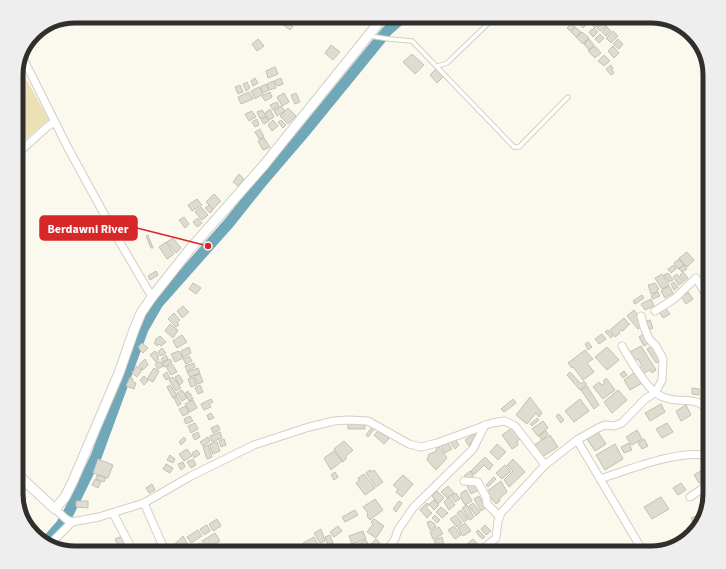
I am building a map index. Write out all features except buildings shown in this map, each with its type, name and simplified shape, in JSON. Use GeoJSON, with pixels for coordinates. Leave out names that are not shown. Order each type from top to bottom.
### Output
{"type":"FeatureCollection","features":[{"type":"Feature","properties":{"kind":"street"},"geometry":{"type":"LineString","coordinates":[[56,510],[73,481],[119,373],[141,313],[190,249],[264,165],[371,36],[379,23]]}},
{"type":"Feature","properties":{"kind":"street"},"geometry":{"type":"LineString","coordinates":[[25,62],[68,148],[115,234],[152,297]]}},
{"type":"Feature","properties":{"kind":"street"},"geometry":{"type":"LineString","coordinates":[[23,148],[46,127],[55,122]]}},
{"type":"Feature","properties":{"kind":"street"},"geometry":{"type":"LineString","coordinates":[[655,311],[674,299],[696,278],[703,290]]}},
{"type":"Feature","properties":{"kind":"street"},"geometry":{"type":"LineString","coordinates":[[486,546],[496,538],[499,516],[505,507],[544,465],[577,440],[598,428],[605,425],[614,426],[622,422],[645,399],[655,393],[662,380],[662,360],[656,346],[649,339],[641,316]]}},
{"type":"Feature","properties":{"kind":"street"},"geometry":{"type":"LineString","coordinates":[[622,346],[637,370],[655,393],[670,400],[700,402],[703,405]]}},
{"type":"Feature","properties":{"kind":"street"},"geometry":{"type":"LineString","coordinates":[[23,480],[69,520],[99,517],[144,503],[197,473],[254,445],[309,427],[334,421],[358,420],[368,421],[410,444],[421,447],[437,443],[499,421],[511,423],[520,432],[544,465]]}},
{"type":"Feature","properties":{"kind":"street"},"geometry":{"type":"LineString","coordinates":[[390,546],[395,539],[398,530],[414,508],[473,449],[485,425]]}},
{"type":"Feature","properties":{"kind":"street"},"geometry":{"type":"LineString","coordinates":[[577,440],[640,546]]}},
{"type":"Feature","properties":{"kind":"street"},"geometry":{"type":"LineString","coordinates":[[600,479],[666,459],[703,454]]}},
{"type":"Feature","properties":{"kind":"street"},"geometry":{"type":"LineString","coordinates":[[464,481],[478,482],[488,504],[499,516]]}},
{"type":"Feature","properties":{"kind":"street"},"geometry":{"type":"LineString","coordinates":[[690,497],[703,488]]}},
{"type":"Feature","properties":{"kind":"street"},"geometry":{"type":"LineString","coordinates":[[144,503],[163,546]]}},
{"type":"Feature","properties":{"kind":"street"},"geometry":{"type":"LineString","coordinates":[[113,512],[130,546]]}},
{"type":"Feature","properties":{"kind":"street"},"geometry":{"type":"LineString","coordinates":[[53,541],[69,520]]}},
{"type":"Feature","properties":{"kind":"lane"},"geometry":{"type":"LineString","coordinates":[[438,66],[447,63],[489,23]]}},
{"type":"Feature","properties":{"kind":"lane"},"geometry":{"type":"LineString","coordinates":[[371,36],[389,40],[412,40],[514,147],[519,147],[568,97]]}},
{"type":"Feature","properties":{"kind":"shaded area"},"geometry":{"type":"Polygon","coordinates":[[[23,73],[49,120],[23,142],[23,73]]]}},
{"type":"Feature","properties":{"kind":"waterway"},"geometry":{"type":"LineString","coordinates":[[49,539],[61,525],[69,512],[96,457],[143,329],[158,303],[229,223],[387,31],[396,23]]}},
{"type":"Feature","properties":{"kind":"place","name":"Berdawni River"},"geometry":{"type":"Point","coordinates":[208,246]}}]}
